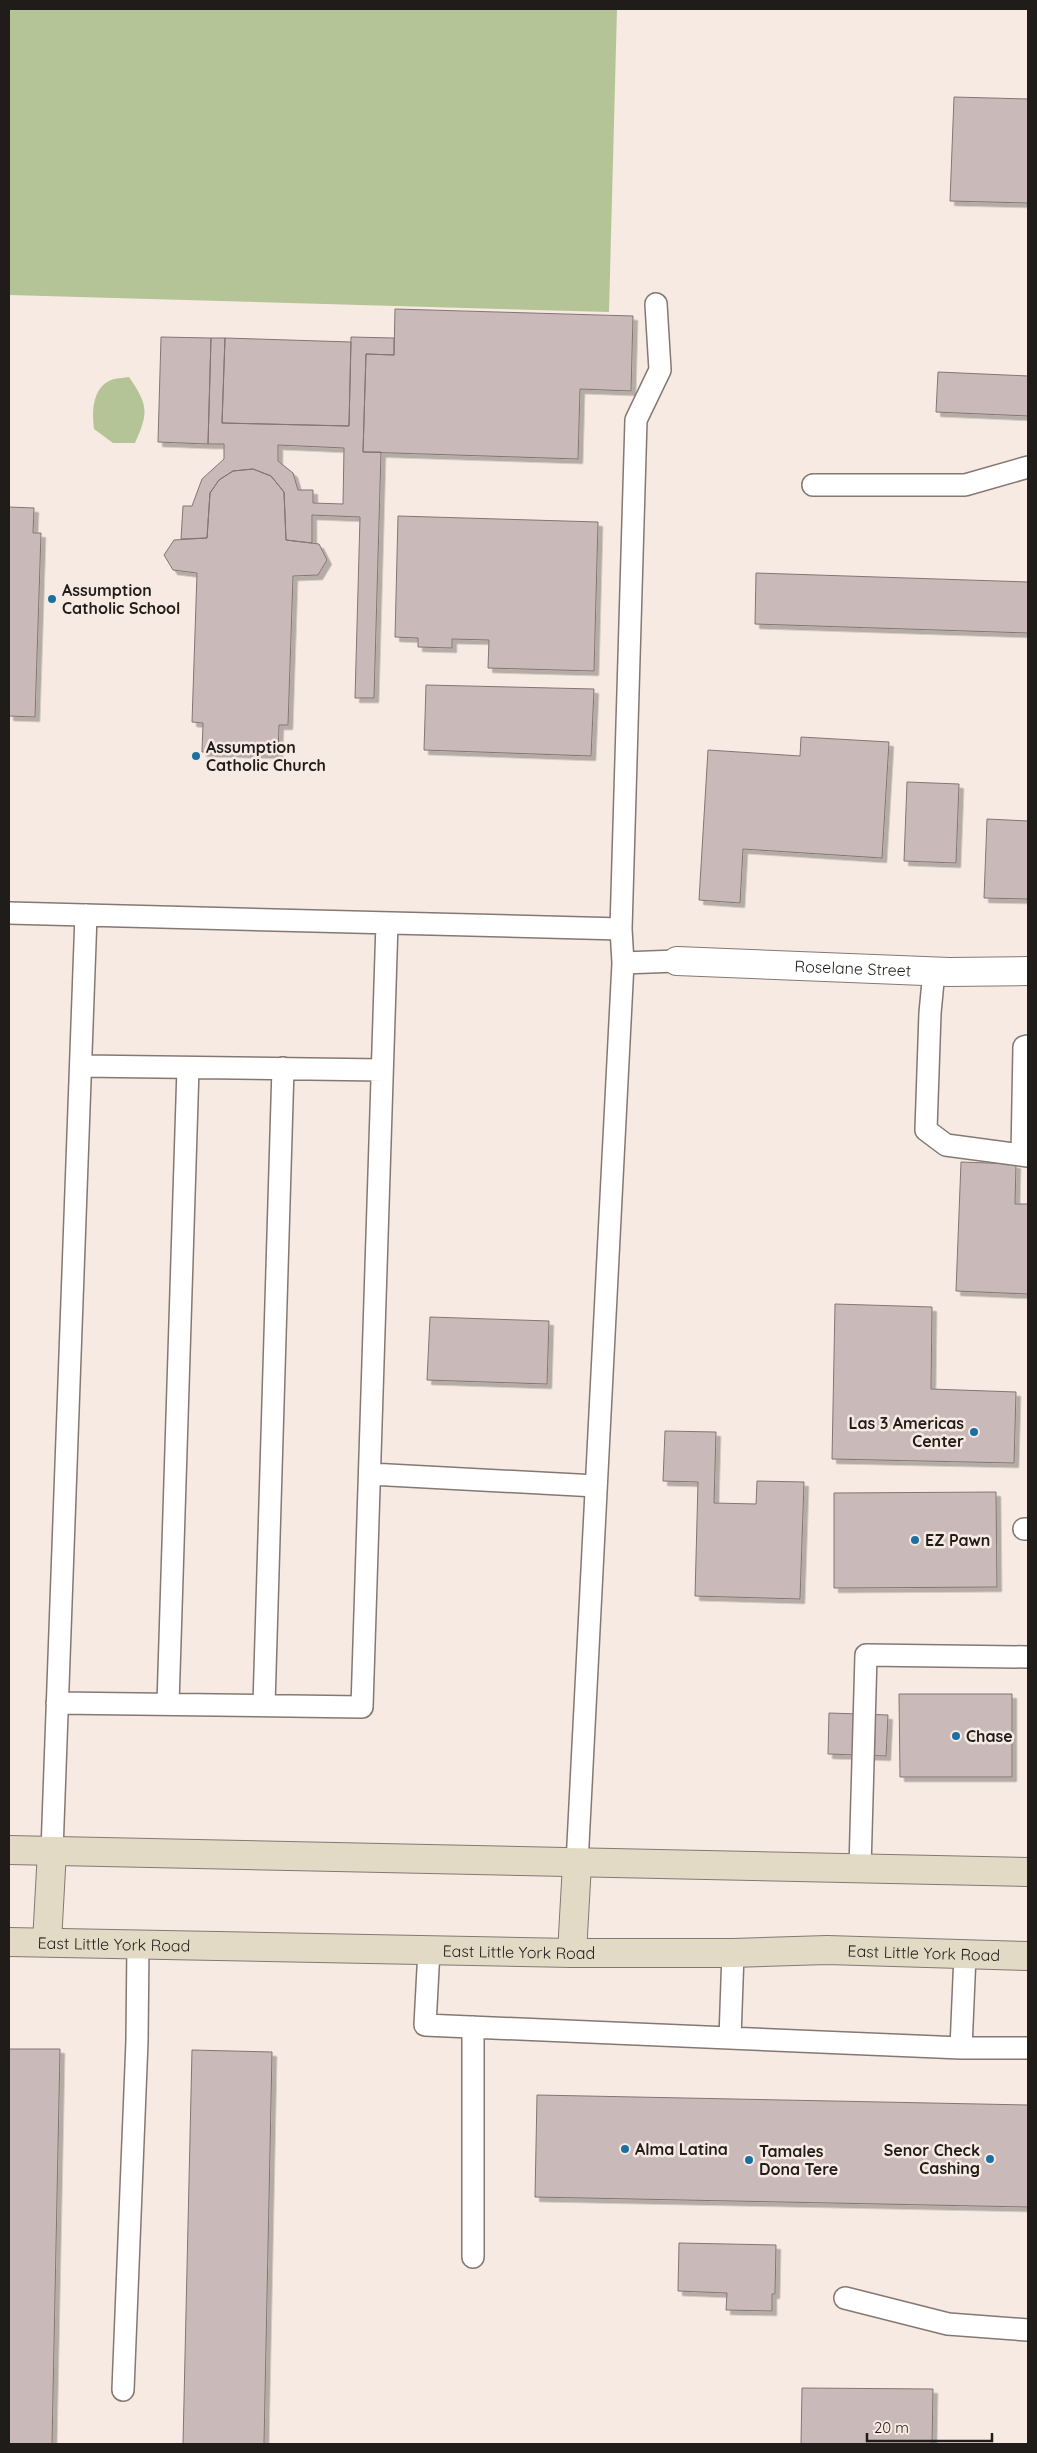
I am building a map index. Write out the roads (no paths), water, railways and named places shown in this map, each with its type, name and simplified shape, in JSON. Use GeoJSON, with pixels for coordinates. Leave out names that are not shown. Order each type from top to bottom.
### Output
{"type":"FeatureCollection","features":[{"type":"Feature","properties":{"kind":"main road"},"geometry":{"type":"LineString","coordinates":[[9,1850],[577,1864],[1028,1872]]}},
{"type":"Feature","properties":{"kind":"main road"},"geometry":{"type":"LineString","coordinates":[[47,1942],[52,1851]]}},
{"type":"Feature","properties":{"kind":"main road"},"geometry":{"type":"LineString","coordinates":[[572,1953],[577,1864]]}},
{"type":"Feature","properties":{"kind":"main road","name":"East Little York Road"},"geometry":{"type":"LineString","coordinates":[[9,1942],[572,1953],[733,1953],[827,1950],[1028,1956]]}},
{"type":"Feature","properties":{"kind":"street","name":"Roselane Street"},"geometry":{"type":"LineString","coordinates":[[678,961],[934,971],[1028,971]]}},
{"type":"Feature","properties":{"kind":"lane"},"geometry":{"type":"LineString","coordinates":[[577,1864],[623,963],[621,929],[636,420],[660,370],[656,304]]}},
{"type":"Feature","properties":{"kind":"lane"},"geometry":{"type":"LineString","coordinates":[[813,485],[964,485],[1028,468]]}},
{"type":"Feature","properties":{"kind":"lane"},"geometry":{"type":"LineString","coordinates":[[9,913],[621,929]]}},
{"type":"Feature","properties":{"kind":"lane"},"geometry":{"type":"LineString","coordinates":[[52,1851],[86,915]]}},
{"type":"Feature","properties":{"kind":"lane"},"geometry":{"type":"LineString","coordinates":[[57,1703],[362,1707],[387,923]]}},
{"type":"Feature","properties":{"kind":"lane"},"geometry":{"type":"LineString","coordinates":[[623,963],[678,961]]}},
{"type":"Feature","properties":{"kind":"lane"},"geometry":{"type":"LineString","coordinates":[[934,971],[930,1013],[926,1130],[946,1145],[1025,1155],[1024,1047],[1028,1046]]}},
{"type":"Feature","properties":{"kind":"lane"},"geometry":{"type":"LineString","coordinates":[[80,1066],[382,1070]]}},
{"type":"Feature","properties":{"kind":"lane"},"geometry":{"type":"LineString","coordinates":[[168,1704],[188,1068]]}},
{"type":"Feature","properties":{"kind":"lane"},"geometry":{"type":"LineString","coordinates":[[264,1705],[283,1068]]}},
{"type":"Feature","properties":{"kind":"lane"},"geometry":{"type":"LineString","coordinates":[[370,1474],[596,1486]]}},
{"type":"Feature","properties":{"kind":"lane"},"geometry":{"type":"LineString","coordinates":[[860,1868],[866,1655],[1028,1657]]}},
{"type":"Feature","properties":{"kind":"lane"},"geometry":{"type":"LineString","coordinates":[[124,2390],[137,2041],[138,1944]]}},
{"type":"Feature","properties":{"kind":"lane"},"geometry":{"type":"LineString","coordinates":[[429,1950],[425,2025],[961,2048],[1028,2048]]}},
{"type":"Feature","properties":{"kind":"lane"},"geometry":{"type":"LineString","coordinates":[[730,2038],[733,1953]]}},
{"type":"Feature","properties":{"kind":"lane"},"geometry":{"type":"LineString","coordinates":[[961,2048],[965,1954]]}},
{"type":"Feature","properties":{"kind":"lane"},"geometry":{"type":"LineString","coordinates":[[473,2027],[473,2257]]}},
{"type":"Feature","properties":{"kind":"lane"},"geometry":{"type":"LineString","coordinates":[[845,2298],[948,2324],[1028,2330]]}},
{"type":"Feature","properties":{"kind":"place","name":"Assumption Catholic School"},"geometry":{"type":"Point","coordinates":[52,599]}},
{"type":"Feature","properties":{"kind":"place","name":"Assumption Catholic Church"},"geometry":{"type":"Point","coordinates":[196,756]}},
{"type":"Feature","properties":{"kind":"place","name":"Las 3 Americas Center"},"geometry":{"type":"Point","coordinates":[974,1432]}},
{"type":"Feature","properties":{"kind":"place","name":"EZ Pawn"},"geometry":{"type":"Point","coordinates":[915,1540]}},
{"type":"Feature","properties":{"kind":"place","name":"Chase"},"geometry":{"type":"Point","coordinates":[956,1736]}},
{"type":"Feature","properties":{"kind":"place","name":"Alma Latina"},"geometry":{"type":"Point","coordinates":[625,2149]}},
{"type":"Feature","properties":{"kind":"place","name":"Senor Check Cashing"},"geometry":{"type":"Point","coordinates":[990,2159]}},
{"type":"Feature","properties":{"kind":"place","name":"Tamales Dona Tere"},"geometry":{"type":"Point","coordinates":[749,2160]}}]}
